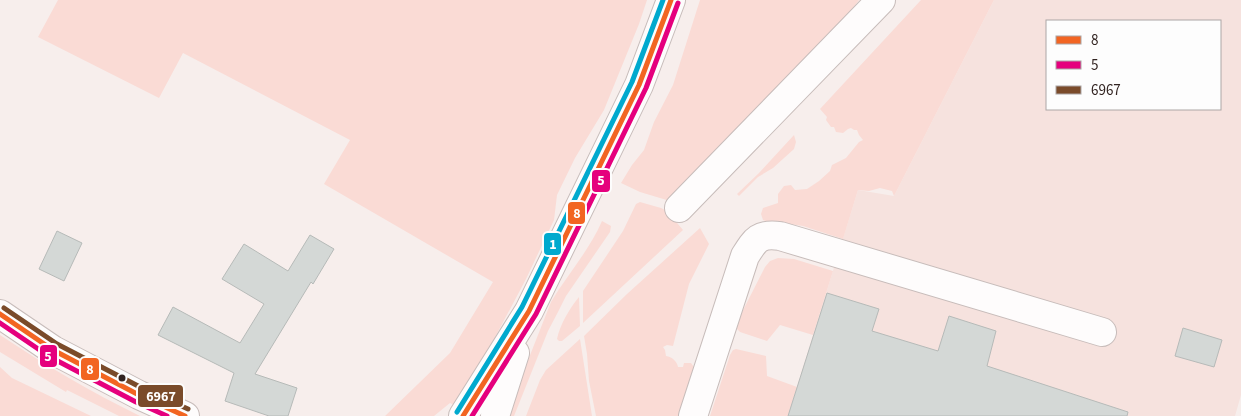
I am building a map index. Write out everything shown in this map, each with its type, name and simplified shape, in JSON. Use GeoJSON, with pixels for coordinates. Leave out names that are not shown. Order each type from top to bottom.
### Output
{"type":"FeatureCollection","features":[{"type":"Feature","properties":{"kind":"main road"},"geometry":{"type":"LineString","coordinates":[[463,416],[529,311],[639,85],[671,0]]}},
{"type":"Feature","properties":{"kind":"main road"},"geometry":{"type":"LineString","coordinates":[[679,208],[881,0]]}},
{"type":"Feature","properties":{"kind":"main road"},"geometry":{"type":"LineString","coordinates":[[693,416],[745,256],[757,240],[764,235],[780,236],[1102,332]]}},
{"type":"Feature","properties":{"kind":"main road"},"geometry":{"type":"LineString","coordinates":[[495,416],[529,311]]}},
{"type":"Feature","properties":{"kind":"main road"},"geometry":{"type":"LineString","coordinates":[[0,314],[52,350],[138,395],[185,416]]}},
{"type":"Feature","properties":{"kind":"shaded area"},"geometry":{"type":"Polygon","coordinates":[[[58,0],[647,0],[604,110],[575,158],[557,195],[554,220],[526,279],[458,407],[450,403],[434,416],[385,416],[450,353],[493,282],[324,184],[350,140],[183,53],[159,98],[38,37],[58,0]]]}},
{"type":"Feature","properties":{"kind":"shaded area"},"geometry":{"type":"Polygon","coordinates":[[[700,0],[859,0],[851,11],[670,201],[640,192],[621,183],[644,150],[654,122],[673,85],[700,0]]]}},
{"type":"Feature","properties":{"kind":"shaded area"},"geometry":{"type":"Polygon","coordinates":[[[921,0],[994,0],[894,196],[892,191],[880,188],[869,191],[858,190],[843,239],[803,226],[790,224],[778,226],[763,220],[761,214],[763,208],[778,203],[778,194],[784,186],[791,185],[795,190],[807,189],[830,171],[832,165],[846,158],[859,142],[863,140],[857,130],[851,128],[843,133],[836,132],[820,109],[921,0]]]}},
{"type":"Feature","properties":{"kind":"shaded area"},"geometry":{"type":"Polygon","coordinates":[[[994,0],[1241,0],[1241,395],[1235,416],[788,416],[858,190],[894,196],[994,0]]]}},
{"type":"Feature","properties":{"kind":"shaded area"},"geometry":{"type":"Polygon","coordinates":[[[794,135],[796,142],[794,149],[773,168],[758,177],[739,196],[737,194],[794,135]]]}},
{"type":"Feature","properties":{"kind":"shaded area"},"geometry":{"type":"Polygon","coordinates":[[[640,202],[667,211],[683,230],[583,323],[583,291],[623,231],[636,204],[640,202]]]}},
{"type":"Feature","properties":{"kind":"shaded area"},"geometry":{"type":"Polygon","coordinates":[[[602,221],[611,226],[610,232],[566,296],[548,331],[514,416],[506,416],[551,302],[591,243],[602,221]]]}},
{"type":"Feature","properties":{"kind":"shaded area"},"geometry":{"type":"Polygon","coordinates":[[[700,228],[709,244],[689,284],[673,346],[667,345],[663,347],[666,356],[674,360],[678,367],[683,367],[684,363],[691,363],[696,370],[679,416],[596,416],[589,381],[584,336],[700,228]]]}},
{"type":"Feature","properties":{"kind":"shaded area"},"geometry":{"type":"Polygon","coordinates":[[[778,258],[794,259],[833,271],[813,335],[780,325],[767,341],[740,332],[736,328],[736,324],[765,267],[770,261],[778,258]]]}},
{"type":"Feature","properties":{"kind":"shaded area"},"geometry":{"type":"Polygon","coordinates":[[[579,297],[580,326],[562,341],[559,341],[557,339],[558,333],[563,322],[579,297]]]}},
{"type":"Feature","properties":{"kind":"shaded area"},"geometry":{"type":"Polygon","coordinates":[[[0,335],[68,378],[140,416],[119,416],[67,390],[66,392],[0,352],[0,335]]]}},
{"type":"Feature","properties":{"kind":"shaded area"},"geometry":{"type":"Polygon","coordinates":[[[580,339],[592,416],[526,416],[540,380],[546,370],[580,339]]]}},
{"type":"Feature","properties":{"kind":"shaded area"},"geometry":{"type":"Polygon","coordinates":[[[736,349],[766,356],[767,376],[797,387],[788,416],[710,416],[730,355],[736,349]]]}},
{"type":"Feature","properties":{"kind":"shaded area"},"geometry":{"type":"Polygon","coordinates":[[[0,367],[12,378],[91,416],[0,416],[0,367]]]}},
{"type":"Feature","properties":{"kind":"building"},"geometry":{"type":"Polygon","coordinates":[[[57,231],[82,243],[64,281],[39,269],[57,231]]]}},
{"type":"Feature","properties":{"kind":"building"},"geometry":{"type":"Polygon","coordinates":[[[310,235],[334,249],[313,284],[311,282],[255,374],[297,388],[288,416],[269,416],[225,401],[234,373],[158,335],[173,307],[240,343],[264,304],[222,279],[244,244],[288,271],[310,235]]]}},
{"type":"Feature","properties":{"kind":"building"},"geometry":{"type":"Polygon","coordinates":[[[827,293],[879,309],[872,331],[938,351],[949,316],[996,331],[987,366],[1128,412],[1127,416],[788,416],[827,293]]]}},
{"type":"Feature","properties":{"kind":"building"},"geometry":{"type":"Polygon","coordinates":[[[1183,328],[1222,340],[1214,367],[1175,356],[1183,328]]]}},
{"type":"Feature","properties":{"kind":"transit line","name":"1"},"geometry":{"type":"LineString","coordinates":[[457,412],[522,307],[632,82],[663,0]]}},
{"type":"Feature","properties":{"kind":"transit line","name":"8"},"geometry":{"type":"LineString","coordinates":[[463,416],[529,311],[639,85],[671,0]]}},
{"type":"Feature","properties":{"kind":"transit line","name":"5"},"geometry":{"type":"LineString","coordinates":[[472,416],[536,314],[646,88],[678,3]]}},
{"type":"Feature","properties":{"kind":"transit line","name":"6967"},"geometry":{"type":"LineString","coordinates":[[4,308],[57,344],[142,388],[188,409]]}},
{"type":"Feature","properties":{"kind":"transit line","name":"8"},"geometry":{"type":"LineString","coordinates":[[0,314],[53,350],[139,395],[185,416]]}},
{"type":"Feature","properties":{"kind":"transit line","name":"5"},"geometry":{"type":"LineString","coordinates":[[0,323],[50,357],[167,416]]}}]}
